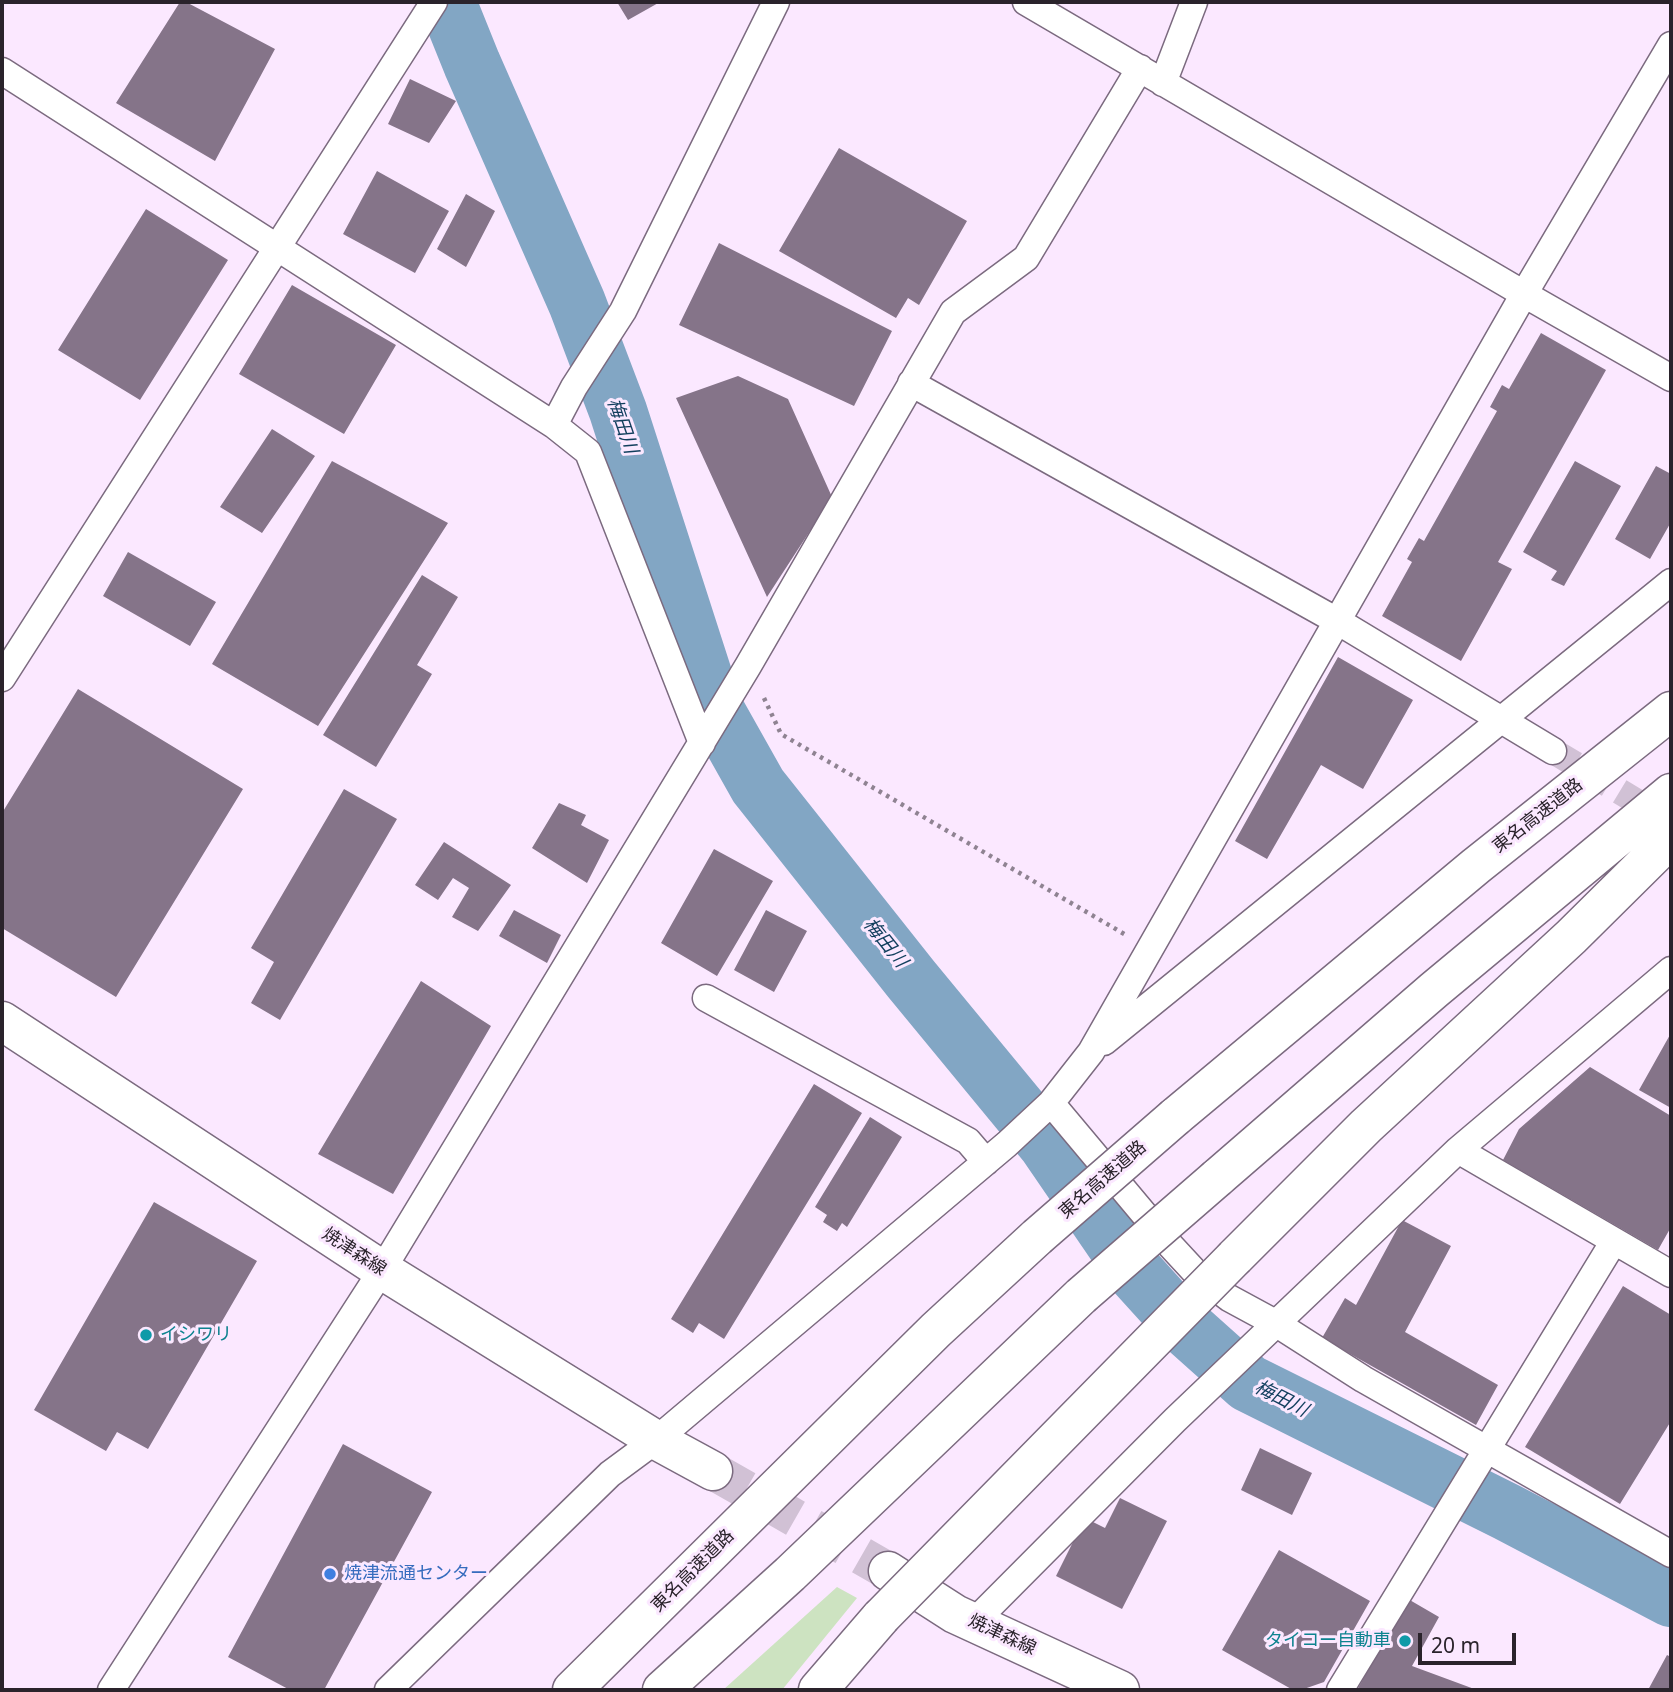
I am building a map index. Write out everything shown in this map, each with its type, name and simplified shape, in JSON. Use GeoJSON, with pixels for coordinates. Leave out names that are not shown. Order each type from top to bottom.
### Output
{"type":"FeatureCollection","features":[{"type":"Feature","properties":{"kind":"main road","name":"東名高速道路"},"geometry":{"type":"LineString","coordinates":[[572,1690],[936,1330],[1037,1237],[1175,1117],[1476,866],[1671,711]]}},
{"type":"Feature","properties":{"kind":"main road"},"geometry":{"type":"LineString","coordinates":[[663,1690],[799,1565],[1081,1296],[1434,990],[1671,793]]}},
{"type":"Feature","properties":{"kind":"main road"},"geometry":{"type":"LineString","coordinates":[[818,1690],[880,1617],[1235,1256],[1366,1126],[1571,937],[1671,838]]}},
{"type":"Feature","properties":{"kind":"main road","name":"焼津森線"},"geometry":{"type":"LineString","coordinates":[[2,1021],[382,1270],[656,1440],[713,1471]]}},
{"type":"Feature","properties":{"kind":"main road","name":"焼津森線"},"geometry":{"type":"LineString","coordinates":[[888,1571],[955,1614],[1120,1690]]}},
{"type":"Feature","properties":{"kind":"street"},"geometry":{"type":"LineString","coordinates":[[554,425],[574,387],[623,311],[776,2]]}},
{"type":"Feature","properties":{"kind":"street"},"geometry":{"type":"LineString","coordinates":[[1026,2],[1671,378]]}},
{"type":"Feature","properties":{"kind":"street"},"geometry":{"type":"LineString","coordinates":[[1163,83],[1194,2]]}},
{"type":"Feature","properties":{"kind":"street"},"geometry":{"type":"LineString","coordinates":[[2,678],[276,247],[424,8]]}},
{"type":"Feature","properties":{"kind":"street"},"geometry":{"type":"LineString","coordinates":[[388,1690],[610,1474],[656,1440],[1007,1144],[1051,1103],[1091,1052],[1524,294],[1671,45]]}},
{"type":"Feature","properties":{"kind":"street"},"geometry":{"type":"LineString","coordinates":[[110,1690],[382,1270],[748,666],[953,312],[1026,258],[1140,68]]}},
{"type":"Feature","properties":{"kind":"street"},"geometry":{"type":"LineString","coordinates":[[2,71],[554,425],[588,452],[702,743]]}},
{"type":"Feature","properties":{"kind":"street"},"geometry":{"type":"LineString","coordinates":[[911,383],[1339,622],[1553,751]]}},
{"type":"Feature","properties":{"kind":"street"},"geometry":{"type":"LineString","coordinates":[[1091,1052],[1671,582]]}},
{"type":"Feature","properties":{"kind":"street"},"geometry":{"type":"LineString","coordinates":[[974,1622],[1175,1420],[1458,1150],[1671,970]]}},
{"type":"Feature","properties":{"kind":"street"},"geometry":{"type":"LineString","coordinates":[[706,998],[968,1141],[986,1162]]}},
{"type":"Feature","properties":{"kind":"street"},"geometry":{"type":"LineString","coordinates":[[1051,1103],[1093,1156],[1195,1272],[1271,1329],[1363,1379],[1484,1456],[1671,1554]]}},
{"type":"Feature","properties":{"kind":"street"},"geometry":{"type":"LineString","coordinates":[[1458,1150],[1671,1274]]}},
{"type":"Feature","properties":{"kind":"street"},"geometry":{"type":"LineString","coordinates":[[1340,1690],[1614,1241]]}},
{"type":"Feature","properties":{"kind":"path"},"geometry":{"type":"LineString","coordinates":[[748,666],[781,734],[1151,949]]}},
{"type":"Feature","properties":{"kind":"green space"},"geometry":{"type":"Polygon","coordinates":[[[837,1587],[857,1598],[782,1690],[723,1690],[837,1587]]]}},
{"type":"Feature","properties":{"kind":"building"},"geometry":{"type":"Polygon","coordinates":[[[180,2],[186,2],[275,49],[215,161],[116,103],[180,2]]]}},
{"type":"Feature","properties":{"kind":"building"},"geometry":{"type":"Polygon","coordinates":[[[617,2],[660,2],[628,20],[617,2]]]}},
{"type":"Feature","properties":{"kind":"building"},"geometry":{"type":"Polygon","coordinates":[[[410,79],[456,101],[429,143],[388,124],[410,79]]]}},
{"type":"Feature","properties":{"kind":"building"},"geometry":{"type":"Polygon","coordinates":[[[839,148],[967,221],[919,305],[908,298],[896,318],[779,251],[839,148]]]}},
{"type":"Feature","properties":{"kind":"building"},"geometry":{"type":"Polygon","coordinates":[[[377,171],[449,211],[415,273],[343,234],[377,171]]]}},
{"type":"Feature","properties":{"kind":"building"},"geometry":{"type":"Polygon","coordinates":[[[466,194],[495,211],[466,267],[437,249],[466,194]]]}},
{"type":"Feature","properties":{"kind":"building"},"geometry":{"type":"Polygon","coordinates":[[[146,209],[228,260],[140,400],[58,350],[146,209]]]}},
{"type":"Feature","properties":{"kind":"building"},"geometry":{"type":"Polygon","coordinates":[[[719,243],[892,331],[854,406],[679,325],[719,243]]]}},
{"type":"Feature","properties":{"kind":"building"},"geometry":{"type":"Polygon","coordinates":[[[292,285],[396,345],[344,434],[239,374],[292,285]]]}},
{"type":"Feature","properties":{"kind":"building"},"geometry":{"type":"Polygon","coordinates":[[[1541,333],[1606,370],[1498,562],[1512,569],[1461,661],[1382,616],[1412,562],[1407,559],[1419,538],[1424,541],[1497,411],[1490,407],[1502,385],[1509,389],[1541,333]]]}},
{"type":"Feature","properties":{"kind":"building"},"geometry":{"type":"Polygon","coordinates":[[[738,376],[788,399],[832,497],[767,597],[676,398],[738,376]]]}},
{"type":"Feature","properties":{"kind":"building"},"geometry":{"type":"Polygon","coordinates":[[[272,429],[315,456],[262,533],[220,507],[272,429]]]}},
{"type":"Feature","properties":{"kind":"building"},"geometry":{"type":"Polygon","coordinates":[[[332,461],[448,523],[318,726],[212,664],[332,461]]]}},
{"type":"Feature","properties":{"kind":"building"},"geometry":{"type":"Polygon","coordinates":[[[1575,461],[1621,486],[1564,586],[1551,580],[1557,571],[1523,552],[1575,461]]]}},
{"type":"Feature","properties":{"kind":"building"},"geometry":{"type":"Polygon","coordinates":[[[1656,466],[1671,474],[1671,522],[1650,559],[1615,539],[1656,466]]]}},
{"type":"Feature","properties":{"kind":"building"},"geometry":{"type":"Polygon","coordinates":[[[128,552],[216,602],[190,646],[103,596],[128,552]]]}},
{"type":"Feature","properties":{"kind":"building"},"geometry":{"type":"Polygon","coordinates":[[[422,575],[458,597],[417,665],[432,674],[376,767],[323,735],[422,575]]]}},
{"type":"Feature","properties":{"kind":"building"},"geometry":{"type":"Polygon","coordinates":[[[1338,657],[1413,700],[1363,789],[1321,765],[1267,859],[1235,841],[1338,657]]]}},
{"type":"Feature","properties":{"kind":"building"},"geometry":{"type":"Polygon","coordinates":[[[78,689],[243,789],[116,997],[2,928],[2,813],[78,689]]]}},
{"type":"Feature","properties":{"kind":"building"},"geometry":{"type":"Polygon","coordinates":[[[344,789],[397,819],[280,1020],[251,1003],[274,962],[251,948],[344,789]]]}},
{"type":"Feature","properties":{"kind":"building"},"geometry":{"type":"Polygon","coordinates":[[[559,803],[586,815],[581,825],[609,840],[587,883],[532,848],[559,803]]]}},
{"type":"Feature","properties":{"kind":"building"},"geometry":{"type":"Polygon","coordinates":[[[444,842],[511,885],[478,931],[452,917],[469,888],[453,878],[438,900],[415,885],[444,842]]]}},
{"type":"Feature","properties":{"kind":"building"},"geometry":{"type":"Polygon","coordinates":[[[714,849],[773,881],[717,976],[661,943],[714,849]]]}},
{"type":"Feature","properties":{"kind":"building"},"geometry":{"type":"Polygon","coordinates":[[[514,910],[561,935],[547,963],[499,936],[514,910]]]}},
{"type":"Feature","properties":{"kind":"building"},"geometry":{"type":"Polygon","coordinates":[[[766,910],[807,931],[774,992],[734,970],[766,910]]]}},
{"type":"Feature","properties":{"kind":"building"},"geometry":{"type":"Polygon","coordinates":[[[421,981],[491,1026],[393,1194],[318,1154],[421,981]]]}},
{"type":"Feature","properties":{"kind":"building"},"geometry":{"type":"Polygon","coordinates":[[[1671,1033],[1671,1108],[1639,1090],[1671,1033]]]}},
{"type":"Feature","properties":{"kind":"building"},"geometry":{"type":"Polygon","coordinates":[[[1590,1067],[1671,1116],[1671,1227],[1658,1250],[1503,1160],[1519,1129],[1590,1067]]]}},
{"type":"Feature","properties":{"kind":"building"},"geometry":{"type":"Polygon","coordinates":[[[814,1084],[862,1113],[724,1339],[699,1323],[693,1333],[671,1319],[814,1084]]]}},
{"type":"Feature","properties":{"kind":"building"},"geometry":{"type":"Polygon","coordinates":[[[870,1117],[902,1137],[847,1227],[842,1223],[837,1231],[823,1222],[827,1215],[815,1207],[870,1117]]]}},
{"type":"Feature","properties":{"kind":"building","name":"イシワリ"},"geometry":{"type":"Polygon","coordinates":[[[154,1202],[257,1261],[148,1449],[117,1432],[106,1451],[34,1410],[154,1202]]]}},
{"type":"Feature","properties":{"kind":"building"},"geometry":{"type":"Polygon","coordinates":[[[1402,1220],[1451,1246],[1405,1332],[1498,1385],[1476,1425],[1322,1338],[1345,1298],[1356,1305],[1402,1220]]]}},
{"type":"Feature","properties":{"kind":"building"},"geometry":{"type":"Polygon","coordinates":[[[1623,1286],[1671,1315],[1671,1421],[1620,1504],[1525,1447],[1623,1286]]]}},
{"type":"Feature","properties":{"kind":"building","name":"焼津流通センター"},"geometry":{"type":"Polygon","coordinates":[[[343,1444],[432,1492],[324,1690],[290,1690],[228,1657],[343,1444]]]}},
{"type":"Feature","properties":{"kind":"building"},"geometry":{"type":"Polygon","coordinates":[[[1260,1448],[1312,1473],[1292,1515],[1241,1490],[1260,1448]]]}},
{"type":"Feature","properties":{"kind":"building"},"geometry":{"type":"Polygon","coordinates":[[[1120,1498],[1167,1521],[1122,1609],[1056,1576],[1085,1518],[1105,1528],[1120,1498]]]}},
{"type":"Feature","properties":{"kind":"building"},"geometry":{"type":"Polygon","coordinates":[[[1279,1550],[1370,1601],[1324,1682],[1301,1690],[1293,1690],[1222,1650],[1279,1550]]]}},
{"type":"Feature","properties":{"kind":"building","name":"タイコー自動車"},"geometry":{"type":"Polygon","coordinates":[[[1408,1599],[1439,1617],[1412,1666],[1477,1690],[1357,1690],[1408,1599]]]}},
{"type":"Feature","properties":{"kind":"building"},"geometry":{"type":"Polygon","coordinates":[[[1667,1655],[1671,1657],[1671,1690],[1648,1690],[1667,1655]]]}},
{"type":"Feature","properties":{"kind":"waterway","name":"梅田川"},"geometry":{"type":"LineString","coordinates":[[447,2],[577,303],[618,411],[713,706],[758,786],[911,979],[1047,1144],[1134,1271],[1182,1324],[1248,1383],[1507,1512],[1671,1598]]}},
{"type":"Feature","properties":{"kind":"tunnel"},"geometry":{"type":"LineString","coordinates":[[1553,751],[1662,817]]}},
{"type":"Feature","properties":{"kind":"tunnel"},"geometry":{"type":"LineString","coordinates":[[713,1471],[888,1571]]}},
{"type":"Feature","properties":{"kind":"place","name":"イシワリ"},"geometry":{"type":"Point","coordinates":[146,1335]}},
{"type":"Feature","properties":{"kind":"place","name":"焼津流通センター"},"geometry":{"type":"Point","coordinates":[330,1574]}},
{"type":"Feature","properties":{"kind":"place","name":"タイコー自動車"},"geometry":{"type":"Point","coordinates":[1405,1641]}}]}
